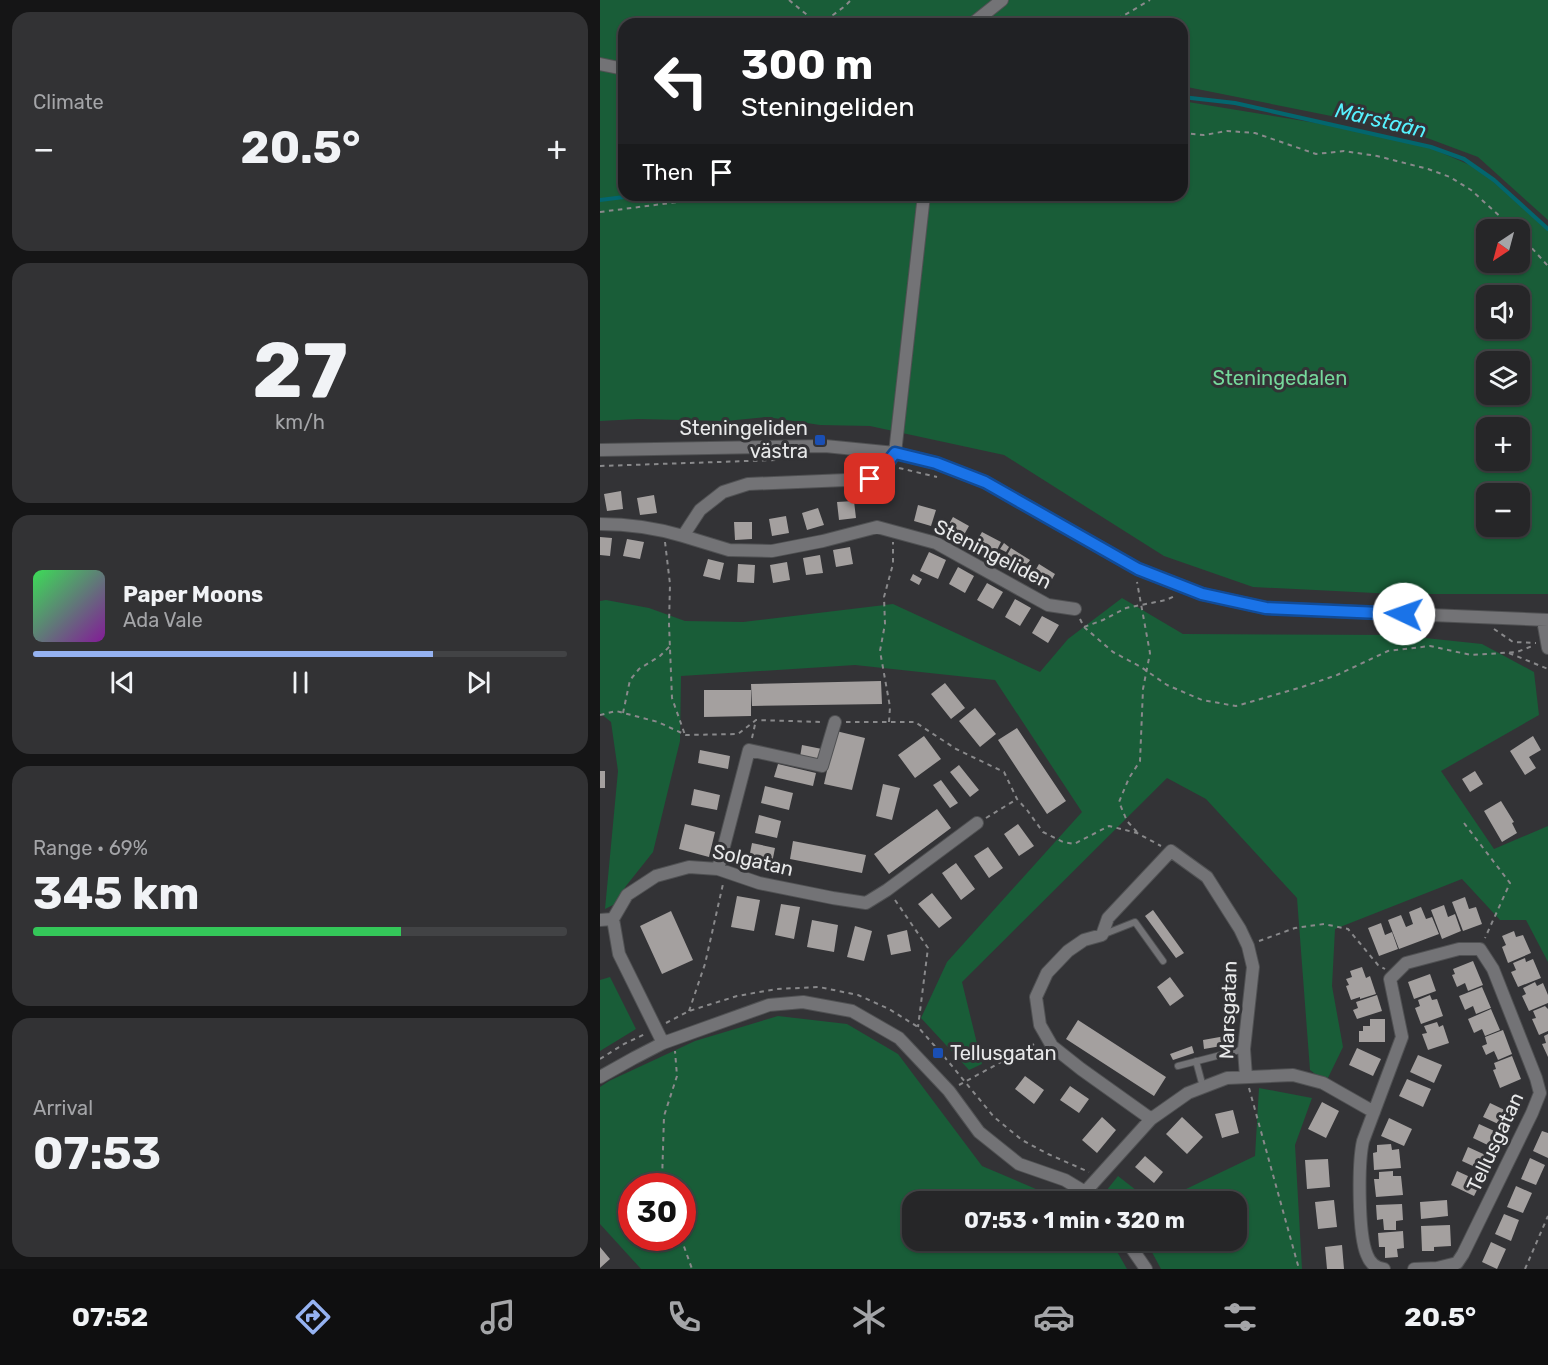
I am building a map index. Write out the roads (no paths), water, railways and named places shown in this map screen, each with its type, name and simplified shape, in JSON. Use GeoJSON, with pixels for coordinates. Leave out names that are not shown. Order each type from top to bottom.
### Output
{"type":"FeatureCollection","features":[{"type":"Feature","properties":{"kind":"street"},"geometry":{"type":"LineString","coordinates":[[980,18],[1002,0]]}},
{"type":"Feature","properties":{"kind":"street"},"geometry":{"type":"LineString","coordinates":[[600,64],[618,68]]}},
{"type":"Feature","properties":{"kind":"street"},"geometry":{"type":"LineString","coordinates":[[683,536],[700,510],[723,492],[748,484],[870,479],[877,476],[895,453],[923,201]]}},
{"type":"Feature","properties":{"kind":"street"},"geometry":{"type":"LineString","coordinates":[[600,450],[825,446],[895,453],[936,463],[985,482],[1138,569],[1202,594],[1266,608],[1545,620],[1544,646]]}},
{"type":"Feature","properties":{"kind":"street","name":"Steningeliden"},"geometry":{"type":"LineString","coordinates":[[600,524],[621,524],[664,530],[729,550],[772,551],[877,527],[936,543],[1048,605],[1075,609]]}},
{"type":"Feature","properties":{"kind":"street"},"geometry":{"type":"LineString","coordinates":[[722,871],[749,750],[822,766],[835,722]]}},
{"type":"Feature","properties":{"kind":"street","name":"Solgatan"},"geometry":{"type":"LineString","coordinates":[[667,1042],[655,1029],[619,954],[606,920],[627,895],[656,876],[688,867],[722,871],[759,883],[866,903],[977,823]]}},
{"type":"Feature","properties":{"kind":"street","name":"Marsgatan"},"geometry":{"type":"LineString","coordinates":[[1102,935],[1108,918],[1171,851],[1206,877],[1240,929],[1248,946],[1253,967],[1244,1049],[1246,1077]]}},
{"type":"Feature","properties":{"kind":"street"},"geometry":{"type":"LineString","coordinates":[[1102,935],[1083,940],[1068,951],[1047,973],[1036,997],[1040,1025],[1052,1046],[1151,1119]]}},
{"type":"Feature","properties":{"kind":"street","name":"Tellusgatan"},"geometry":{"type":"LineString","coordinates":[[1374,1112],[1402,1037],[1390,979],[1406,963],[1459,949],[1480,949],[1493,969],[1540,1093],[1457,1263],[1437,1268],[1414,1269]]}},
{"type":"Feature","properties":{"kind":"street"},"geometry":{"type":"LineString","coordinates":[[600,1077],[667,1042],[769,1005],[803,1002],[852,1011],[899,1038],[949,1091],[979,1132],[1019,1164],[1065,1180],[1081,1191]]}},
{"type":"Feature","properties":{"kind":"street"},"geometry":{"type":"LineString","coordinates":[[1092,1191],[1100,1176],[1151,1119],[1188,1092],[1227,1078],[1293,1075],[1323,1083],[1374,1112],[1360,1154],[1361,1226],[1366,1255],[1372,1265],[1384,1269]]}},
{"type":"Feature","properties":{"kind":"street"},"geometry":{"type":"LineString","coordinates":[[1134,1251],[1146,1269]]}},
{"type":"Feature","properties":{"kind":"lane"},"geometry":{"type":"LineString","coordinates":[[1102,935],[1135,922],[1163,961]]}},
{"type":"Feature","properties":{"kind":"lane"},"geometry":{"type":"LineString","coordinates":[[1178,1066],[1244,1049]]}},
{"type":"Feature","properties":{"kind":"lane"},"geometry":{"type":"LineString","coordinates":[[1196,1061],[1203,1087]]}},
{"type":"Feature","properties":{"kind":"waterway","name":"Märstaån"},"geometry":{"type":"LineString","coordinates":[[1188,98],[1235,103],[1431,147],[1464,159],[1494,180],[1548,229]]}},
{"type":"Feature","properties":{"kind":"waterway","name":"Märstaån"},"geometry":{"type":"LineString","coordinates":[[600,200],[618,198]]}},
{"type":"Feature","properties":{"kind":"place","name":"Steningeliden västra"},"geometry":{"type":"Point","coordinates":[820,440]}},
{"type":"Feature","properties":{"kind":"place","name":"Tellusgatan"},"geometry":{"type":"Point","coordinates":[938,1053]}},
{"type":"Feature","properties":{"kind":"park label","name":"Steningedalen"},"geometry":{"type":"Point","coordinates":[1280,378]}}]}
